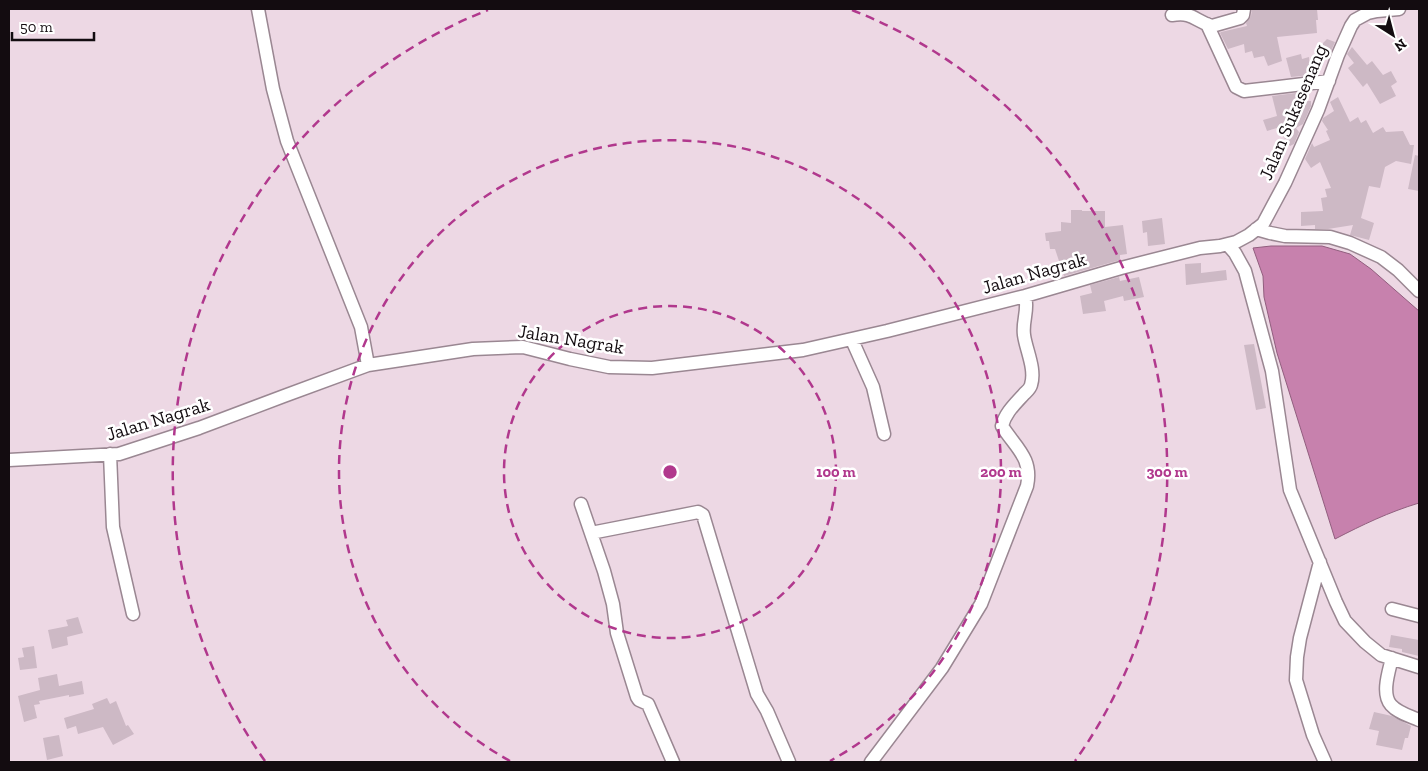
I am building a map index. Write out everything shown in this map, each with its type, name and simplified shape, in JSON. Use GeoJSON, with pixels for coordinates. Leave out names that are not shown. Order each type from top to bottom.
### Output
{"type":"FeatureCollection","features":[{"type":"Feature","properties":{"kind":"street"},"geometry":{"type":"LineString","coordinates":[[258,9],[273,89],[287,141],[361,327],[368,365]]}},
{"type":"Feature","properties":{"kind":"street"},"geometry":{"type":"LineString","coordinates":[[1172,15],[1184,13],[1212,26],[1240,18],[1243,15],[1244,9]]}},
{"type":"Feature","properties":{"kind":"street","name":"Jalan Sukasenang"},"geometry":{"type":"LineString","coordinates":[[1228,245],[1244,239],[1263,224],[1285,183],[1318,110],[1343,43],[1355,20],[1377,11],[1399,9]]}},
{"type":"Feature","properties":{"kind":"street"},"geometry":{"type":"LineString","coordinates":[[1207,24],[1236,87],[1240,90],[1329,81]]}},
{"type":"Feature","properties":{"kind":"street"},"geometry":{"type":"LineString","coordinates":[[1256,229],[1285,236],[1330,238],[1350,243],[1381,257],[1419,290]]}},
{"type":"Feature","properties":{"kind":"street"},"geometry":{"type":"LineString","coordinates":[[1228,245],[1245,271],[1272,371],[1290,490],[1330,588],[1345,621],[1365,642],[1381,654],[1419,667]]}},
{"type":"Feature","properties":{"kind":"street","name":"Jalan Nagrak"},"geometry":{"type":"LineString","coordinates":[[9,460],[119,454],[199,428],[368,365],[473,349],[523,347],[609,367],[652,368],[803,350],[852,340],[1025,296],[1121,268],[1200,248],[1228,245]]}},
{"type":"Feature","properties":{"kind":"street"},"geometry":{"type":"LineString","coordinates":[[871,762],[942,668],[981,604],[1027,486],[1029,473],[1026,462],[1020,449],[1002,426],[1007,414],[1029,389],[1031,384],[1031,366],[1024,335],[1024,321],[1028,305],[1025,296]]}},
{"type":"Feature","properties":{"kind":"street"},"geometry":{"type":"LineString","coordinates":[[852,340],[873,387],[884,434]]}},
{"type":"Feature","properties":{"kind":"street"},"geometry":{"type":"LineString","coordinates":[[110,454],[113,528],[133,614]]}},
{"type":"Feature","properties":{"kind":"street"},"geometry":{"type":"LineString","coordinates":[[581,504],[613,604],[616,633],[632,682],[639,700],[648,704],[673,762]]}},
{"type":"Feature","properties":{"kind":"street"},"geometry":{"type":"LineString","coordinates":[[591,533],[698,512],[703,515],[757,694],[768,711],[789,762]]}},
{"type":"Feature","properties":{"kind":"street"},"geometry":{"type":"LineString","coordinates":[[1320,562],[1300,638],[1296,680],[1313,734],[1325,762]]}},
{"type":"Feature","properties":{"kind":"street"},"geometry":{"type":"LineString","coordinates":[[1392,609],[1419,616]]}},
{"type":"Feature","properties":{"kind":"street"},"geometry":{"type":"LineString","coordinates":[[1392,658],[1386,689],[1387,699],[1400,712],[1419,720]]}},
{"type":"Feature","properties":{"kind":"shaded area"},"geometry":{"type":"Polygon","coordinates":[[[1322,246],[1350,254],[1371,269],[1419,311],[1419,503],[1376,519],[1335,539],[1277,353],[1264,297],[1263,276],[1253,248],[1322,246]]]}},
{"type":"Feature","properties":{"kind":"building"},"geometry":{"type":"Polygon","coordinates":[[[1252,9],[1317,9],[1317,33],[1277,37],[1282,61],[1268,66],[1264,56],[1254,58],[1252,51],[1245,53],[1244,44],[1228,49],[1220,33],[1247,26],[1246,23],[1251,16],[1252,9]]]}},
{"type":"Feature","properties":{"kind":"building"},"geometry":{"type":"Polygon","coordinates":[[[1327,39],[1335,42],[1328,58],[1317,55],[1320,46],[1327,39]]]}},
{"type":"Feature","properties":{"kind":"building"},"geometry":{"type":"Polygon","coordinates":[[[1352,47],[1367,65],[1372,61],[1383,75],[1391,71],[1397,82],[1391,86],[1396,96],[1380,104],[1367,83],[1363,87],[1348,68],[1354,63],[1347,54],[1352,47]]]}},
{"type":"Feature","properties":{"kind":"building"},"geometry":{"type":"Polygon","coordinates":[[[1301,54],[1302,59],[1309,57],[1310,75],[1291,77],[1286,58],[1301,54]]]}},
{"type":"Feature","properties":{"kind":"building"},"geometry":{"type":"Polygon","coordinates":[[[1304,92],[1306,101],[1311,101],[1311,106],[1303,124],[1296,128],[1299,132],[1294,144],[1290,146],[1277,128],[1267,131],[1263,120],[1277,116],[1272,96],[1304,92]]]}},
{"type":"Feature","properties":{"kind":"building"},"geometry":{"type":"Polygon","coordinates":[[[1338,97],[1350,122],[1358,117],[1361,123],[1366,120],[1373,133],[1383,127],[1386,132],[1403,131],[1410,145],[1414,145],[1411,164],[1396,161],[1385,167],[1380,188],[1369,186],[1361,218],[1374,223],[1369,240],[1350,235],[1353,225],[1328,229],[1315,229],[1315,225],[1301,226],[1301,212],[1323,211],[1321,198],[1327,197],[1325,189],[1331,188],[1320,162],[1311,168],[1305,159],[1312,143],[1314,147],[1330,140],[1326,131],[1328,130],[1322,121],[1323,118],[1334,111],[1330,102],[1338,97]]]}},
{"type":"Feature","properties":{"kind":"building"},"geometry":{"type":"Polygon","coordinates":[[[1415,155],[1419,156],[1419,191],[1408,189],[1415,155]]]}},
{"type":"Feature","properties":{"kind":"building"},"geometry":{"type":"Polygon","coordinates":[[[1071,210],[1105,211],[1105,227],[1123,225],[1127,254],[1120,255],[1120,260],[1064,276],[1055,249],[1050,249],[1045,233],[1061,231],[1061,222],[1071,223],[1071,210]]]}},
{"type":"Feature","properties":{"kind":"building"},"geometry":{"type":"Polygon","coordinates":[[[1162,218],[1165,244],[1148,246],[1147,232],[1143,233],[1142,221],[1162,218]]]}},
{"type":"Feature","properties":{"kind":"building"},"geometry":{"type":"Polygon","coordinates":[[[1201,263],[1201,273],[1226,270],[1227,280],[1186,285],[1185,264],[1201,263]]]}},
{"type":"Feature","properties":{"kind":"building"},"geometry":{"type":"Polygon","coordinates":[[[1119,277],[1120,281],[1139,277],[1144,297],[1124,301],[1123,296],[1104,301],[1106,311],[1083,314],[1080,296],[1092,293],[1090,285],[1119,277]]]}},
{"type":"Feature","properties":{"kind":"building"},"geometry":{"type":"Polygon","coordinates":[[[1254,344],[1266,408],[1256,410],[1244,345],[1254,344]]]}},
{"type":"Feature","properties":{"kind":"building"},"geometry":{"type":"Polygon","coordinates":[[[78,617],[83,633],[67,637],[68,645],[52,649],[48,630],[68,626],[66,620],[78,617]]]}},
{"type":"Feature","properties":{"kind":"building"},"geometry":{"type":"Polygon","coordinates":[[[1391,635],[1419,640],[1419,656],[1402,652],[1402,649],[1389,647],[1391,635]]]}},
{"type":"Feature","properties":{"kind":"building"},"geometry":{"type":"Polygon","coordinates":[[[34,646],[37,668],[20,670],[18,658],[24,657],[22,648],[34,646]]]}},
{"type":"Feature","properties":{"kind":"building"},"geometry":{"type":"Polygon","coordinates":[[[57,674],[59,686],[82,681],[84,694],[39,701],[40,704],[34,705],[37,718],[24,722],[18,696],[40,690],[38,678],[57,674]]]}},
{"type":"Feature","properties":{"kind":"building"},"geometry":{"type":"Polygon","coordinates":[[[107,698],[110,704],[116,701],[126,726],[128,725],[134,734],[113,745],[103,727],[78,734],[76,726],[67,729],[64,718],[94,709],[92,704],[107,698]]]}},
{"type":"Feature","properties":{"kind":"building"},"geometry":{"type":"Polygon","coordinates":[[[1374,712],[1392,716],[1411,726],[1402,750],[1376,745],[1379,731],[1369,729],[1374,712]]]}},
{"type":"Feature","properties":{"kind":"building"},"geometry":{"type":"Polygon","coordinates":[[[59,735],[63,756],[47,760],[43,738],[59,735]]]}}]}
